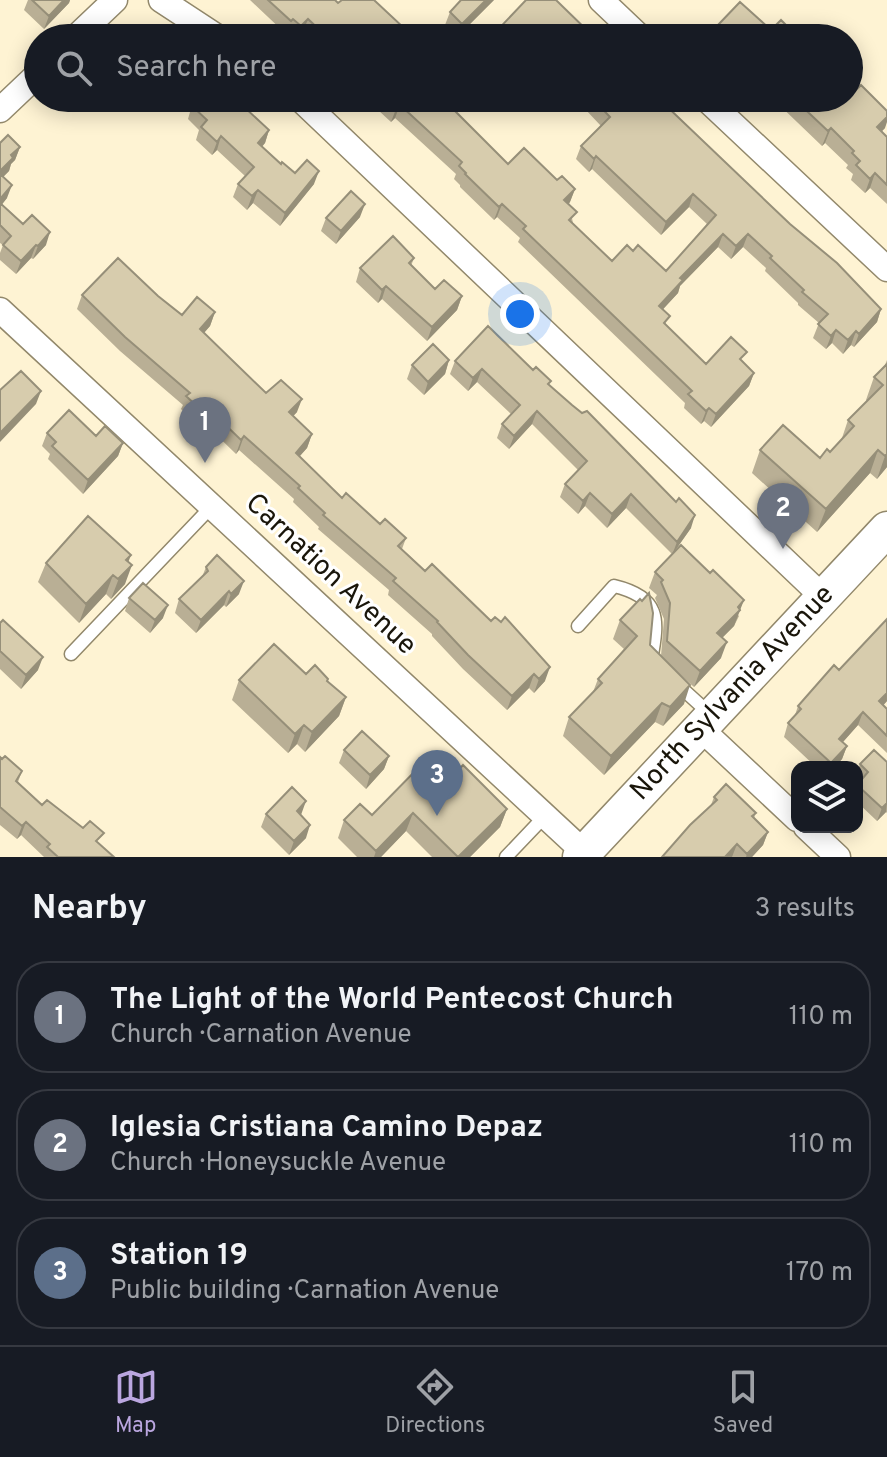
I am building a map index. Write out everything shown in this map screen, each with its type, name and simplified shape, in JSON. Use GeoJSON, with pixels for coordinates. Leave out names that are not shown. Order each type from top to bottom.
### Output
{"type":"FeatureCollection","features":[{"type":"Feature","properties":{"kind":"main road","name":"North Sylvania Avenue"},"geometry":{"type":"LineString","coordinates":[[582,855],[887,529]]}},
{"type":"Feature","properties":{"kind":"street"},"geometry":{"type":"LineString","coordinates":[[90,24],[115,0]]}},
{"type":"Feature","properties":{"kind":"street"},"geometry":{"type":"LineString","coordinates":[[161,0],[198,24]]}},
{"type":"Feature","properties":{"kind":"street"},"geometry":{"type":"LineString","coordinates":[[601,0],[626,24]]}},
{"type":"Feature","properties":{"kind":"street"},"geometry":{"type":"LineString","coordinates":[[0,110],[24,87]]}},
{"type":"Feature","properties":{"kind":"street"},"geometry":{"type":"LineString","coordinates":[[314,112],[823,597]]}},
{"type":"Feature","properties":{"kind":"street"},"geometry":{"type":"LineString","coordinates":[[720,112],[887,269]]}},
{"type":"Feature","properties":{"kind":"street","name":"Carnation Avenue"},"geometry":{"type":"LineString","coordinates":[[0,310],[545,816],[582,855]]}},
{"type":"Feature","properties":{"kind":"street"},"geometry":{"type":"LineString","coordinates":[[706,722],[791,813]]}},
{"type":"Feature","properties":{"kind":"street"},"geometry":{"type":"LineString","coordinates":[[812,833],[838,857]]}},
{"type":"Feature","properties":{"kind":"lane"},"geometry":{"type":"LineString","coordinates":[[71,654],[212,506]]}},
{"type":"Feature","properties":{"kind":"lane"},"geometry":{"type":"LineString","coordinates":[[578,626],[614,586],[638,591],[653,610],[656,634],[651,660],[706,722]]}},
{"type":"Feature","properties":{"kind":"lane"},"geometry":{"type":"LineString","coordinates":[[506,857],[545,816]]}},
{"type":"Feature","properties":{"kind":"building"},"geometry":{"type":"Polygon","coordinates":[[[32,0],[64,0],[49,16],[32,0]]]}},
{"type":"Feature","properties":{"kind":"building"},"geometry":{"type":"Polygon","coordinates":[[[268,0],[335,0],[338,3],[342,0],[374,0],[400,24],[313,24],[308,19],[299,24],[293,19],[291,21],[268,0]]]}},
{"type":"Feature","properties":{"kind":"building"},"geometry":{"type":"Polygon","coordinates":[[[461,0],[486,0],[462,24],[450,12],[461,0]]]}},
{"type":"Feature","properties":{"kind":"building"},"geometry":{"type":"Polygon","coordinates":[[[526,0],[556,0],[581,24],[503,24],[526,0]]]}},
{"type":"Feature","properties":{"kind":"building"},"geometry":{"type":"Polygon","coordinates":[[[740,2],[764,24],[719,24],[740,2]]]}},
{"type":"Feature","properties":{"kind":"building"},"geometry":{"type":"Polygon","coordinates":[[[863,87],[887,111],[887,117],[877,127],[887,137],[887,185],[875,173],[870,179],[856,165],[860,161],[852,153],[854,151],[831,128],[828,131],[808,112],[863,112],[863,87]]]}},
{"type":"Feature","properties":{"kind":"building"},"geometry":{"type":"Polygon","coordinates":[[[198,112],[250,112],[269,130],[258,143],[281,164],[295,173],[307,160],[319,171],[285,213],[258,190],[252,196],[238,184],[254,167],[221,136],[217,142],[201,127],[207,120],[198,112]]]}},
{"type":"Feature","properties":{"kind":"building"},"geometry":{"type":"Polygon","coordinates":[[[408,112],[456,112],[508,164],[524,148],[557,180],[562,176],[575,189],[564,200],[577,212],[569,220],[612,261],[627,245],[633,251],[638,245],[666,271],[716,215],[693,194],[666,222],[596,156],[594,159],[581,146],[610,117],[605,112],[673,112],[790,224],[837,263],[881,309],[859,334],[856,331],[848,340],[836,330],[831,336],[818,324],[828,314],[802,292],[804,290],[770,258],[772,256],[748,234],[736,246],[723,234],[680,278],[683,280],[659,306],[670,316],[664,323],[706,364],[731,337],[747,352],[740,359],[754,373],[716,414],[709,408],[706,411],[688,394],[692,391],[523,229],[526,226],[502,204],[499,207],[465,174],[459,166],[462,162],[408,112]]]}},
{"type":"Feature","properties":{"kind":"building"},"geometry":{"type":"Polygon","coordinates":[[[8,135],[20,147],[0,171],[0,143],[8,135]]]}},
{"type":"Feature","properties":{"kind":"building"},"geometry":{"type":"Polygon","coordinates":[[[0,174],[12,185],[0,199],[0,174]]]}},
{"type":"Feature","properties":{"kind":"building"},"geometry":{"type":"Polygon","coordinates":[[[351,191],[365,204],[341,231],[326,218],[351,191]]]}},
{"type":"Feature","properties":{"kind":"building"},"geometry":{"type":"Polygon","coordinates":[[[0,203],[23,224],[32,215],[50,232],[21,261],[3,245],[11,236],[0,225],[0,203]]]}},
{"type":"Feature","properties":{"kind":"building"},"geometry":{"type":"Polygon","coordinates":[[[393,236],[414,258],[409,263],[435,289],[444,280],[462,296],[432,327],[386,286],[382,290],[360,268],[393,236]]]}},
{"type":"Feature","properties":{"kind":"building"},"geometry":{"type":"Polygon","coordinates":[[[118,258],[182,315],[197,297],[215,312],[200,329],[266,393],[281,380],[302,399],[289,412],[312,434],[296,453],[342,498],[346,493],[380,524],[385,519],[406,538],[398,546],[425,571],[432,564],[491,621],[495,617],[501,622],[505,617],[550,667],[539,679],[534,674],[512,696],[468,655],[438,621],[393,581],[396,578],[323,515],[325,513],[298,488],[300,486],[244,436],[241,440],[204,404],[199,408],[186,396],[190,393],[82,295],[118,258]]]}},
{"type":"Feature","properties":{"kind":"building"},"geometry":{"type":"Polygon","coordinates":[[[488,326],[533,370],[536,367],[551,381],[548,384],[572,405],[582,413],[587,411],[676,502],[679,498],[695,515],[677,542],[631,494],[612,514],[590,493],[583,501],[565,484],[587,461],[537,411],[514,436],[502,424],[520,405],[482,369],[473,378],[455,361],[488,326]]]}},
{"type":"Feature","properties":{"kind":"building"},"geometry":{"type":"Polygon","coordinates":[[[433,344],[449,360],[428,382],[412,365],[433,344]]]}},
{"type":"Feature","properties":{"kind":"building"},"geometry":{"type":"Polygon","coordinates":[[[887,364],[887,454],[885,456],[878,450],[826,509],[760,450],[783,425],[820,458],[827,449],[830,452],[854,426],[848,420],[883,385],[874,377],[887,364]]]}},
{"type":"Feature","properties":{"kind":"building"},"geometry":{"type":"Polygon","coordinates":[[[21,371],[41,391],[0,433],[0,390],[21,371]]]}},
{"type":"Feature","properties":{"kind":"building"},"geometry":{"type":"Polygon","coordinates":[[[69,410],[96,436],[105,426],[123,443],[88,480],[52,446],[56,442],[47,433],[69,410]]]}},
{"type":"Feature","properties":{"kind":"building"},"geometry":{"type":"Polygon","coordinates":[[[88,516],[131,555],[126,560],[132,565],[118,579],[113,575],[86,604],[46,563],[88,516]]]}},
{"type":"Feature","properties":{"kind":"building"},"geometry":{"type":"Polygon","coordinates":[[[681,545],[744,600],[738,607],[740,610],[717,633],[727,642],[700,671],[667,641],[670,603],[661,582],[663,580],[655,572],[681,545]]]}},
{"type":"Feature","properties":{"kind":"building"},"geometry":{"type":"Polygon","coordinates":[[[217,555],[244,581],[231,594],[229,591],[201,620],[179,599],[208,571],[206,567],[217,555]]]}},
{"type":"Feature","properties":{"kind":"building"},"geometry":{"type":"Polygon","coordinates":[[[143,583],[168,605],[155,620],[129,598],[143,583]]]}},
{"type":"Feature","properties":{"kind":"building"},"geometry":{"type":"Polygon","coordinates":[[[649,593],[653,613],[650,645],[690,685],[670,707],[662,703],[611,756],[569,717],[602,683],[598,679],[637,636],[620,620],[649,593]]]}},
{"type":"Feature","properties":{"kind":"building"},"geometry":{"type":"Polygon","coordinates":[[[887,619],[887,693],[879,701],[887,709],[887,736],[863,712],[839,739],[847,746],[833,761],[829,761],[788,723],[801,709],[798,706],[834,665],[839,670],[887,619]]]}},
{"type":"Feature","properties":{"kind":"building"},"geometry":{"type":"Polygon","coordinates":[[[3,620],[43,657],[26,675],[0,651],[0,623],[3,620]]]}},
{"type":"Feature","properties":{"kind":"building"},"geometry":{"type":"Polygon","coordinates":[[[274,644],[306,674],[315,665],[327,681],[346,697],[312,732],[304,725],[295,734],[239,680],[274,644]]]}},
{"type":"Feature","properties":{"kind":"building"},"geometry":{"type":"Polygon","coordinates":[[[362,731],[389,756],[370,775],[344,750],[362,731]]]}},
{"type":"Feature","properties":{"kind":"building"},"geometry":{"type":"Polygon","coordinates":[[[874,750],[887,762],[887,803],[882,808],[863,791],[863,778],[868,772],[863,767],[863,761],[874,750]]]}},
{"type":"Feature","properties":{"kind":"building"},"geometry":{"type":"Polygon","coordinates":[[[5,756],[22,771],[16,781],[42,805],[47,800],[83,828],[90,821],[104,833],[96,841],[114,857],[58,857],[47,847],[50,844],[26,822],[22,826],[0,807],[0,757],[5,756]]]}},
{"type":"Feature","properties":{"kind":"building"},"geometry":{"type":"Polygon","coordinates":[[[427,759],[449,780],[463,765],[507,809],[458,857],[413,813],[376,851],[344,820],[360,804],[372,815],[427,759]]]}},
{"type":"Feature","properties":{"kind":"building"},"geometry":{"type":"Polygon","coordinates":[[[726,784],[756,813],[752,816],[768,832],[747,854],[737,844],[725,857],[662,857],[717,800],[714,797],[726,784]]]}},
{"type":"Feature","properties":{"kind":"building"},"geometry":{"type":"Polygon","coordinates":[[[292,787],[306,801],[297,811],[310,825],[294,841],[266,814],[292,787]]]}},
{"type":"Feature","properties":{"kind":"place","name":"The Light of the World Pentecost Church"},"geometry":{"type":"Point","coordinates":[205,463]}},
{"type":"Feature","properties":{"kind":"place","name":"Iglesia Cristiana Camino Depaz"},"geometry":{"type":"Point","coordinates":[783,549]}},
{"type":"Feature","properties":{"kind":"place","name":"Station 19"},"geometry":{"type":"Point","coordinates":[437,816]}}]}
